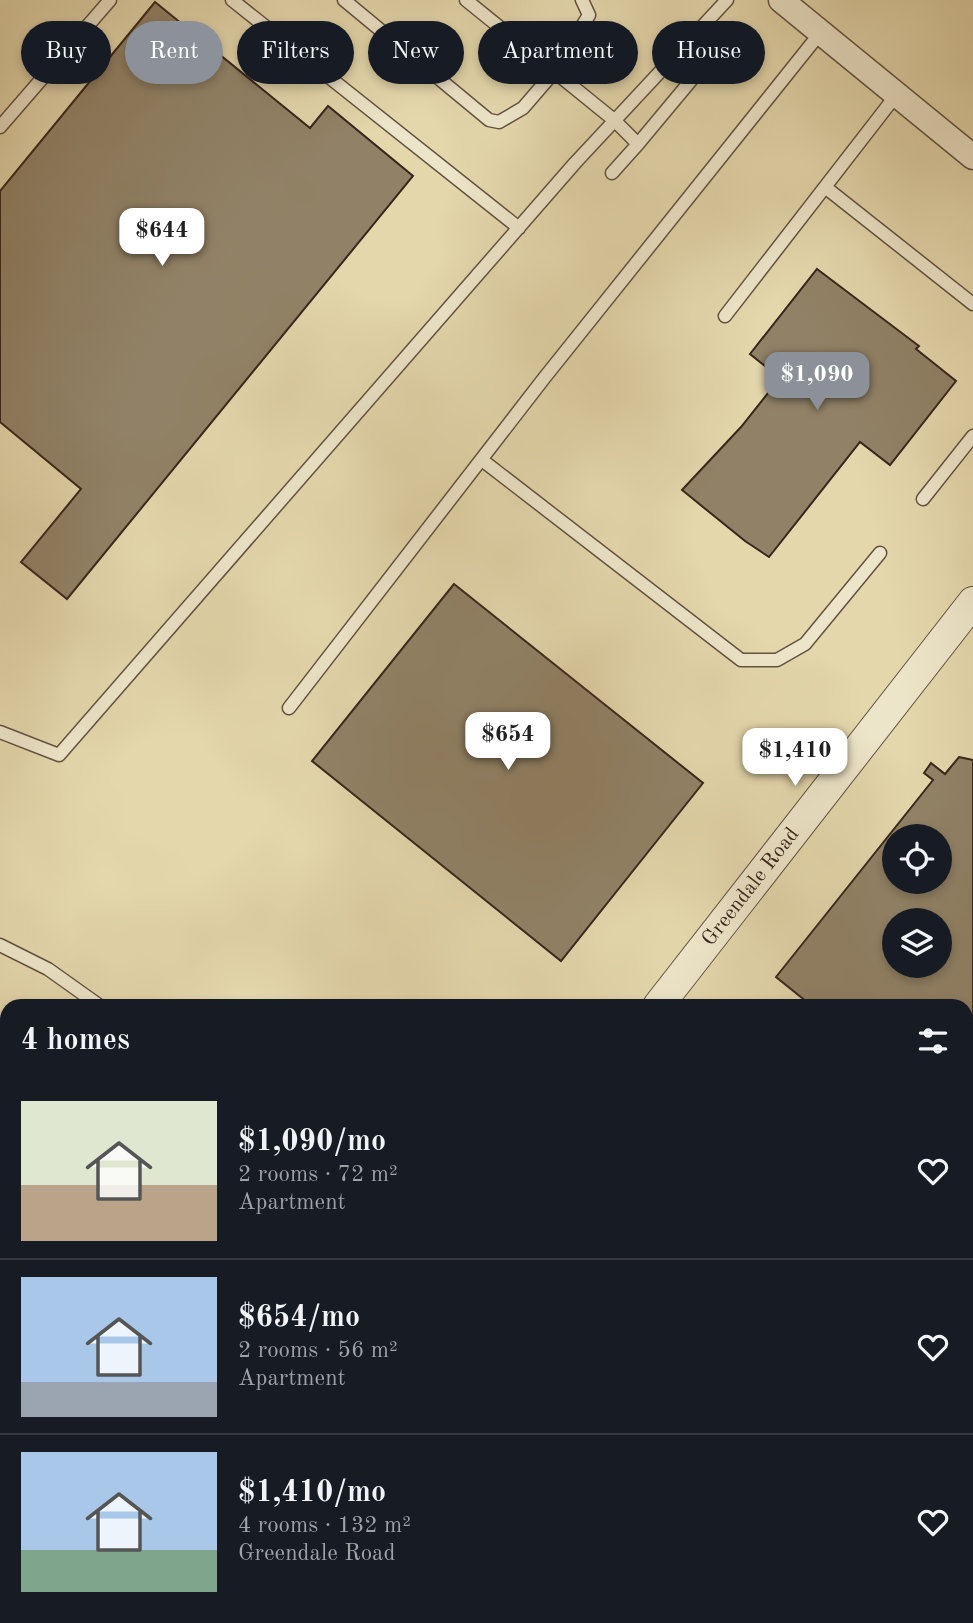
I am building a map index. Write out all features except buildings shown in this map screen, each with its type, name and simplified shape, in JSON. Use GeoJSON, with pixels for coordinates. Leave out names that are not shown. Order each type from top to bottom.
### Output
{"type":"FeatureCollection","features":[{"type":"Feature","properties":{"kind":"street"},"geometry":{"type":"LineString","coordinates":[[781,0],[973,157]]}},
{"type":"Feature","properties":{"kind":"street","name":"Greendale Road"},"geometry":{"type":"LineString","coordinates":[[669,999],[973,602]]}},
{"type":"Feature","properties":{"kind":"lane"},"geometry":{"type":"LineString","coordinates":[[0,127],[110,0]]}},
{"type":"Feature","properties":{"kind":"lane"},"geometry":{"type":"LineString","coordinates":[[232,0],[519,228]]}},
{"type":"Feature","properties":{"kind":"lane"},"geometry":{"type":"LineString","coordinates":[[344,0],[489,120],[499,122],[523,108],[544,84]]}},
{"type":"Feature","properties":{"kind":"lane"},"geometry":{"type":"LineString","coordinates":[[466,0],[492,21]]}},
{"type":"Feature","properties":{"kind":"lane"},"geometry":{"type":"LineString","coordinates":[[582,0],[589,15],[585,21]]}},
{"type":"Feature","properties":{"kind":"lane"},"geometry":{"type":"LineString","coordinates":[[707,21],[727,0]]}},
{"type":"Feature","properties":{"kind":"lane"},"geometry":{"type":"LineString","coordinates":[[289,708],[545,377],[821,32]]}},
{"type":"Feature","properties":{"kind":"lane"},"geometry":{"type":"LineString","coordinates":[[0,732],[59,755],[652,79]]}},
{"type":"Feature","properties":{"kind":"lane"},"geometry":{"type":"LineString","coordinates":[[569,84],[614,120],[638,144]]}},
{"type":"Feature","properties":{"kind":"lane"},"geometry":{"type":"LineString","coordinates":[[612,173],[688,84]]}},
{"type":"Feature","properties":{"kind":"lane"},"geometry":{"type":"LineString","coordinates":[[725,316],[897,94]]}},
{"type":"Feature","properties":{"kind":"lane"},"geometry":{"type":"LineString","coordinates":[[825,187],[973,304]]}},
{"type":"Feature","properties":{"kind":"lane"},"geometry":{"type":"LineString","coordinates":[[923,499],[973,436]]}},
{"type":"Feature","properties":{"kind":"lane"},"geometry":{"type":"LineString","coordinates":[[482,460],[741,660],[777,660],[805,644],[880,553]]}},
{"type":"Feature","properties":{"kind":"lane"},"geometry":{"type":"LineString","coordinates":[[0,945],[48,970],[90,999]]}}]}
